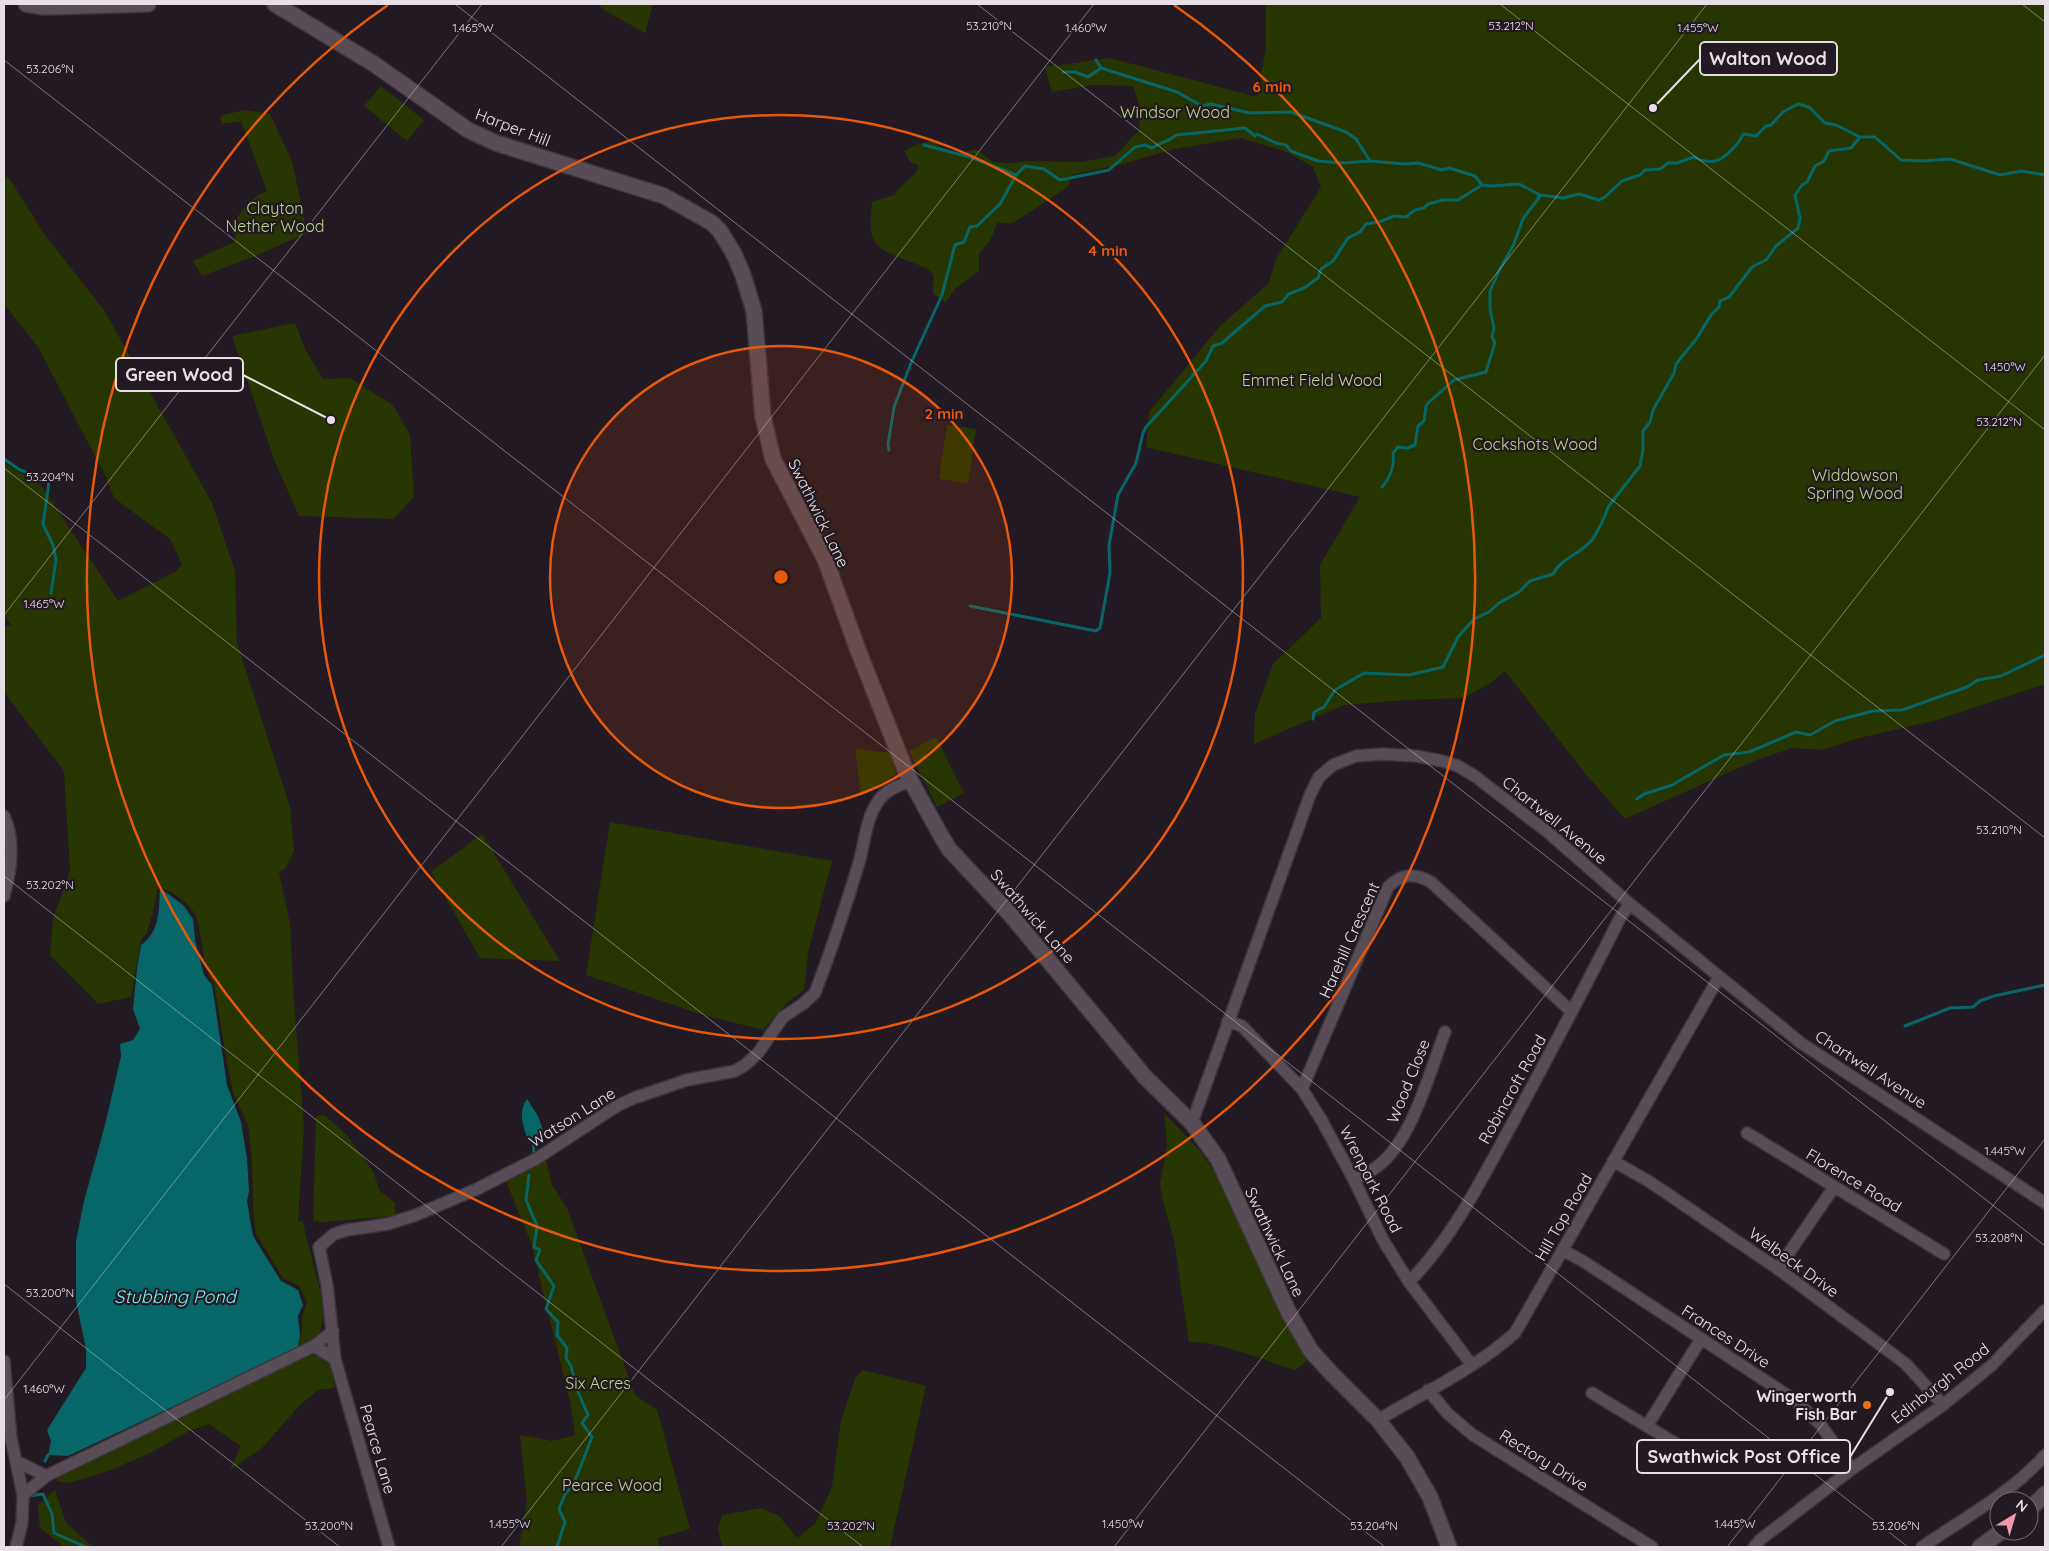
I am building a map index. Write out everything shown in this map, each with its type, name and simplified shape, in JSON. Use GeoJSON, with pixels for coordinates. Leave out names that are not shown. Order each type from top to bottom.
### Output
{"type":"FeatureCollection","features":[{"type":"Feature","properties":{"kind":"street"},"geometry":{"type":"LineString","coordinates":[[26,4],[44,7],[148,4]]}},
{"type":"Feature","properties":{"kind":"street","name":"Harper Hill"},"geometry":{"type":"LineString","coordinates":[[275,4],[374,64],[468,130],[496,143],[664,196],[712,223],[725,238]]}},
{"type":"Feature","properties":{"kind":"street","name":"Swathwick Lane"},"geometry":{"type":"LineString","coordinates":[[725,238],[743,275],[754,311],[762,417],[773,459],[825,559],[858,650],[911,781],[949,849],[1010,914],[1145,1077],[1192,1123],[1218,1159],[1289,1313],[1311,1351],[1330,1373],[1378,1420],[1407,1457],[1430,1497],[1449,1547]]}},
{"type":"Feature","properties":{"kind":"street","name":"Chartwell Avenue"},"geometry":{"type":"LineString","coordinates":[[1192,1123],[1319,777],[1332,765],[1356,756],[1382,754],[1416,756],[1458,766],[1476,777],[1550,834],[1630,904],[1801,1043],[2045,1203]]}},
{"type":"Feature","properties":{"kind":"street","name":"Watson Lane"},"geometry":{"type":"LineString","coordinates":[[335,1359],[333,1331],[319,1247],[334,1234],[347,1230],[388,1224],[416,1215],[477,1189],[536,1159],[617,1106],[634,1098],[687,1080],[735,1071],[745,1065],[758,1053],[783,1017],[803,1004],[815,993],[859,864],[867,825],[877,803],[886,792],[911,781]]}},
{"type":"Feature","properties":{"kind":"street"},"geometry":{"type":"LineString","coordinates":[[4,816],[9,827],[11,845],[7,886],[4,896]]}},
{"type":"Feature","properties":{"kind":"street","name":"Harehill Crescent"},"geometry":{"type":"LineString","coordinates":[[1302,1089],[1388,887],[1397,878],[1418,875],[1431,882],[1572,1012]]}},
{"type":"Feature","properties":{"kind":"street","name":"Robincroft Road"},"geometry":{"type":"LineString","coordinates":[[1409,1282],[1423,1268],[1460,1218],[1572,1012],[1621,916],[1630,904]]}},
{"type":"Feature","properties":{"kind":"street","name":"Hill Top Road"},"geometry":{"type":"LineString","coordinates":[[1378,1420],[1472,1365],[1515,1333],[1719,976]]}},
{"type":"Feature","properties":{"kind":"street","name":"Wrenpark Road"},"geometry":{"type":"LineString","coordinates":[[1228,1021],[1242,1026],[1302,1089],[1354,1180],[1383,1240],[1409,1282],[1472,1365]]}},
{"type":"Feature","properties":{"kind":"street","name":"Wood Close"},"geometry":{"type":"LineString","coordinates":[[1354,1180],[1378,1166],[1392,1152],[1407,1131],[1445,1032]]}},
{"type":"Feature","properties":{"kind":"street","name":"Florence Road"},"geometry":{"type":"LineString","coordinates":[[1746,1133],[1944,1254]]}},
{"type":"Feature","properties":{"kind":"street","name":"Welbeck Drive"},"geometry":{"type":"LineString","coordinates":[[1614,1161],[1650,1182],[1778,1269],[1906,1364],[1943,1405]]}},
{"type":"Feature","properties":{"kind":"street"},"geometry":{"type":"LineString","coordinates":[[1778,1269],[1834,1187]]}},
{"type":"Feature","properties":{"kind":"street","name":"Frances Drive"},"geometry":{"type":"LineString","coordinates":[[1563,1250],[1586,1263],[1796,1401],[1820,1424],[1852,1469]]}},
{"type":"Feature","properties":{"kind":"street","name":"Edinburgh Road"},"geometry":{"type":"LineString","coordinates":[[1754,1547],[1760,1540],[1852,1469],[1943,1405],[1992,1365],[2045,1310]]}},
{"type":"Feature","properties":{"kind":"street"},"geometry":{"type":"LineString","coordinates":[[23,1495],[46,1476],[314,1346],[333,1331]]}},
{"type":"Feature","properties":{"kind":"street"},"geometry":{"type":"LineString","coordinates":[[1647,1426],[1701,1339]]}},
{"type":"Feature","properties":{"kind":"street"},"geometry":{"type":"LineString","coordinates":[[314,1346],[335,1359]]}},
{"type":"Feature","properties":{"kind":"street","name":"Pearce Lane"},"geometry":{"type":"LineString","coordinates":[[335,1359],[389,1547]]}},
{"type":"Feature","properties":{"kind":"street"},"geometry":{"type":"LineString","coordinates":[[4,1361],[11,1438],[18,1462],[23,1495],[22,1523],[16,1547]]}},
{"type":"Feature","properties":{"kind":"street","name":"Rectory Drive"},"geometry":{"type":"LineString","coordinates":[[1428,1390],[1448,1414],[1474,1435],[1652,1547]]}},
{"type":"Feature","properties":{"kind":"street"},"geometry":{"type":"LineString","coordinates":[[1592,1393],[1693,1454]]}},
{"type":"Feature","properties":{"kind":"street"},"geometry":{"type":"LineString","coordinates":[[1922,1547],[2000,1494],[2045,1455]]}},
{"type":"Feature","properties":{"kind":"street"},"geometry":{"type":"LineString","coordinates":[[18,1462],[46,1476]]}},
{"type":"Feature","properties":{"kind":"green space"},"geometry":{"type":"Polygon","coordinates":[[[598,4],[653,4],[645,33],[604,10],[598,4]]]}},
{"type":"Feature","properties":{"kind":"green space"},"geometry":{"type":"Polygon","coordinates":[[[1266,4],[2045,4],[2045,684],[1937,720],[1860,738],[1821,750],[1792,748],[1754,761],[1625,819],[1584,772],[1505,671],[1492,682],[1464,698],[1344,705],[1254,744],[1255,714],[1273,664],[1321,618],[1320,565],[1360,497],[1146,447],[1149,412],[1221,325],[1269,283],[1275,261],[1321,187],[1313,167],[1287,152],[1241,138],[1174,149],[1119,165],[1071,175],[1069,186],[1013,223],[997,223],[991,239],[979,254],[979,271],[955,289],[946,302],[933,294],[934,276],[928,270],[891,254],[876,244],[871,229],[871,217],[872,202],[894,195],[917,170],[919,166],[910,162],[904,151],[918,144],[931,141],[955,155],[976,149],[993,162],[1081,162],[1115,156],[1139,130],[1140,107],[1133,86],[1093,85],[1052,92],[1045,67],[1110,58],[1257,97],[1266,47],[1266,4]]]}},
{"type":"Feature","properties":{"kind":"green space"},"geometry":{"type":"Polygon","coordinates":[[[381,86],[424,120],[407,141],[364,106],[381,86]]]}},
{"type":"Feature","properties":{"kind":"green space","name":"Clayton Nether Wood"},"geometry":{"type":"Polygon","coordinates":[[[244,110],[270,114],[292,161],[307,233],[253,257],[202,276],[193,261],[236,241],[232,225],[252,200],[267,191],[241,121],[222,124],[220,116],[244,110]]]}},
{"type":"Feature","properties":{"kind":"green space"},"geometry":{"type":"Polygon","coordinates":[[[4,176],[9,178],[45,235],[104,310],[212,503],[235,571],[237,643],[290,807],[294,851],[285,869],[279,872],[290,924],[304,1127],[298,1221],[303,1222],[320,1289],[323,1314],[322,1326],[318,1335],[310,1342],[298,1346],[302,1331],[302,1317],[307,1302],[299,1286],[283,1278],[256,1234],[253,1210],[252,1159],[248,1125],[233,1093],[214,984],[206,967],[196,917],[193,911],[180,898],[158,886],[147,932],[141,940],[131,997],[98,1004],[50,955],[53,919],[70,871],[64,771],[4,692],[4,626],[12,626],[4,615],[4,463],[41,485],[118,601],[177,571],[182,564],[170,539],[114,498],[106,477],[38,347],[4,304],[4,176]]]}},
{"type":"Feature","properties":{"kind":"green space"},"geometry":{"type":"Polygon","coordinates":[[[295,323],[306,351],[323,379],[350,378],[393,405],[410,435],[414,496],[394,519],[299,516],[275,462],[232,336],[295,323]]]}},
{"type":"Feature","properties":{"kind":"green space"},"geometry":{"type":"Polygon","coordinates":[[[947,425],[976,429],[968,483],[939,479],[947,425]]]}},
{"type":"Feature","properties":{"kind":"green space"},"geometry":{"type":"Polygon","coordinates":[[[936,737],[964,793],[937,807],[909,751],[936,737]]]}},
{"type":"Feature","properties":{"kind":"green space"},"geometry":{"type":"Polygon","coordinates":[[[855,749],[890,753],[896,774],[861,796],[855,749]]]}},
{"type":"Feature","properties":{"kind":"green space"},"geometry":{"type":"Polygon","coordinates":[[[610,822],[832,861],[808,952],[804,990],[788,1002],[763,1030],[700,1014],[586,975],[610,822]]]}},
{"type":"Feature","properties":{"kind":"green space"},"geometry":{"type":"Polygon","coordinates":[[[482,834],[560,961],[480,958],[431,872],[482,834]]]}},
{"type":"Feature","properties":{"kind":"green space"},"geometry":{"type":"Polygon","coordinates":[[[1164,1113],[1201,1152],[1217,1176],[1244,1230],[1281,1315],[1309,1359],[1295,1370],[1212,1344],[1189,1342],[1174,1240],[1160,1184],[1167,1146],[1164,1113]]]}},
{"type":"Feature","properties":{"kind":"green space"},"geometry":{"type":"Polygon","coordinates":[[[324,1115],[348,1136],[374,1173],[379,1190],[395,1203],[395,1216],[323,1222],[313,1221],[316,1116],[324,1115]]]}},
{"type":"Feature","properties":{"kind":"green space"},"geometry":{"type":"Polygon","coordinates":[[[546,1160],[552,1185],[567,1208],[635,1395],[657,1410],[690,1529],[658,1538],[659,1547],[519,1547],[527,1501],[520,1435],[552,1441],[575,1435],[570,1401],[531,1243],[506,1181],[546,1160]]]}},
{"type":"Feature","properties":{"kind":"green space"},"geometry":{"type":"Polygon","coordinates":[[[311,1352],[331,1360],[334,1388],[318,1390],[300,1405],[262,1448],[230,1470],[241,1446],[209,1424],[189,1431],[150,1453],[108,1471],[69,1483],[56,1481],[60,1473],[311,1352]]]}},
{"type":"Feature","properties":{"kind":"green space"},"geometry":{"type":"Polygon","coordinates":[[[862,1370],[926,1386],[890,1547],[722,1547],[718,1528],[722,1515],[761,1508],[779,1516],[797,1538],[815,1524],[832,1487],[841,1420],[855,1379],[862,1370]]]}},
{"type":"Feature","properties":{"kind":"green space"},"geometry":{"type":"Polygon","coordinates":[[[55,1490],[66,1523],[93,1547],[64,1547],[40,1528],[38,1505],[55,1490]]]}},
{"type":"Feature","properties":{"kind":"water","name":"Stubbing Pond"},"geometry":{"type":"Polygon","coordinates":[[[160,888],[183,905],[193,919],[195,940],[204,975],[212,985],[227,1085],[241,1122],[247,1158],[249,1191],[247,1201],[253,1236],[281,1281],[298,1290],[303,1305],[298,1316],[300,1335],[298,1346],[68,1456],[48,1455],[51,1441],[47,1430],[86,1368],[86,1349],[76,1301],[76,1241],[84,1201],[105,1125],[121,1056],[120,1044],[133,1040],[140,1029],[133,1009],[137,969],[141,945],[152,934],[157,920],[160,888]]]}},
{"type":"Feature","properties":{"kind":"water"},"geometry":{"type":"Polygon","coordinates":[[[527,1099],[538,1116],[544,1133],[528,1141],[522,1115],[527,1099]]]}},
{"type":"Feature","properties":{"kind":"waterway"},"geometry":{"type":"LineString","coordinates":[[1096,60],[1101,68]]}},
{"type":"Feature","properties":{"kind":"waterway"},"geometry":{"type":"LineString","coordinates":[[1063,72],[1075,72],[1088,77],[1101,68],[1177,92],[1202,106],[1211,104],[1250,113],[1291,112],[1346,132],[1356,139],[1370,161]]}},
{"type":"Feature","properties":{"kind":"waterway"},"geometry":{"type":"LineString","coordinates":[[970,606],[1096,631],[1100,628],[1110,573],[1109,545],[1118,495],[1136,463],[1146,427],[1206,361],[1213,346],[1222,343],[1265,306],[1282,302],[1289,294],[1304,288],[1318,278],[1321,269],[1333,261],[1348,238],[1360,232],[1366,224],[1379,222],[1394,216],[1406,217],[1428,204],[1443,200],[1458,200],[1482,185],[1519,184],[1540,195],[1563,198],[1579,194],[1599,200],[1605,197],[1622,181],[1640,175],[1645,170],[1660,169],[1668,163],[1677,163],[1694,157],[1713,162],[1723,158],[1732,150],[1744,134],[1756,136],[1766,126],[1771,125],[1783,112],[1798,104],[1809,107],[1825,123],[1836,125],[1860,137],[1875,137],[1901,160],[1950,159],[2000,175],[2021,171],[2045,175]]}},
{"type":"Feature","properties":{"kind":"waterway"},"geometry":{"type":"LineString","coordinates":[[889,450],[888,445],[894,407],[911,363],[942,295],[955,245],[964,242],[970,227],[977,226],[1000,204],[1016,175],[1025,166],[1044,169],[1060,180],[1109,170],[1135,147],[1145,145],[1152,148],[1176,135],[1245,128],[1255,136],[1257,134],[1276,143],[1286,145],[1291,151],[1318,161],[1342,163],[1370,161],[1405,164],[1418,163],[1442,170],[1449,168],[1475,176],[1482,185]]}},
{"type":"Feature","properties":{"kind":"waterway"},"geometry":{"type":"LineString","coordinates":[[1313,719],[1314,712],[1324,707],[1335,690],[1364,673],[1409,675],[1443,667],[1458,637],[1474,619],[1489,612],[1499,603],[1519,592],[1530,581],[1553,574],[1561,563],[1588,545],[1599,528],[1608,507],[1640,466],[1643,450],[1643,431],[1650,422],[1653,410],[1674,373],[1676,364],[1697,338],[1711,315],[1719,307],[1720,301],[1729,297],[1752,267],[1766,260],[1776,246],[1798,228],[1800,218],[1795,195],[1802,185],[1807,182],[1815,166],[1824,161],[1829,151],[1851,148],[1860,137]]}},
{"type":"Feature","properties":{"kind":"waterway"},"geometry":{"type":"LineString","coordinates":[[924,145],[970,157],[1016,175]]}},
{"type":"Feature","properties":{"kind":"waterway"},"geometry":{"type":"LineString","coordinates":[[1382,487],[1391,471],[1393,453],[1398,447],[1408,448],[1415,445],[1418,426],[1424,421],[1428,403],[1454,380],[1486,372],[1495,343],[1492,337],[1494,328],[1490,309],[1490,291],[1513,246],[1523,219],[1540,196]]}},
{"type":"Feature","properties":{"kind":"waterway"},"geometry":{"type":"LineString","coordinates":[[4,459],[20,470],[49,482],[43,524],[53,545],[56,560],[51,593]]}},
{"type":"Feature","properties":{"kind":"waterway"},"geometry":{"type":"LineString","coordinates":[[1637,799],[1644,794],[1672,785],[1724,755],[1749,752],[1796,732],[1810,735],[1835,721],[1873,711],[1902,710],[1967,687],[1978,680],[2001,676],[2045,655]]}},
{"type":"Feature","properties":{"kind":"waterway"},"geometry":{"type":"LineString","coordinates":[[1905,1026],[1950,1008],[1973,1007],[1980,1001],[1994,996],[2045,985]]}},
{"type":"Feature","properties":{"kind":"waterway"},"geometry":{"type":"LineString","coordinates":[[529,1157],[534,1153],[533,1138]]}},
{"type":"Feature","properties":{"kind":"waterway"},"geometry":{"type":"LineString","coordinates":[[529,1175],[526,1200],[537,1226],[534,1247],[540,1250],[536,1260],[554,1286],[546,1309],[558,1322],[557,1335],[567,1348],[566,1358],[571,1366],[576,1387],[588,1415],[582,1423],[592,1437],[573,1485],[565,1494],[559,1509],[565,1522],[557,1547]]}},
{"type":"Feature","properties":{"kind":"waterway"},"geometry":{"type":"LineString","coordinates":[[45,1461],[48,1455]]}},
{"type":"Feature","properties":{"kind":"waterway"},"geometry":{"type":"LineString","coordinates":[[29,1496],[43,1494],[52,1514],[54,1533],[86,1547]]}},
{"type":"Feature","properties":{"kind":"place","name":"Walton Wood"},"geometry":{"type":"Point","coordinates":[1653,108]}},
{"type":"Feature","properties":{"kind":"place","name":"Green Wood"},"geometry":{"type":"Point","coordinates":[331,420]}},
{"type":"Feature","properties":{"kind":"place","name":"Swathwick Post Office"},"geometry":{"type":"Point","coordinates":[1890,1392]}},
{"type":"Feature","properties":{"kind":"place","name":"Wingerworth Fish Bar"},"geometry":{"type":"Point","coordinates":[1867,1405]}},
{"type":"Feature","properties":{"kind":"park label","name":"Windsor Wood"},"geometry":{"type":"Point","coordinates":[1175,112]}},
{"type":"Feature","properties":{"kind":"park label","name":"Emmet Field Wood"},"geometry":{"type":"Point","coordinates":[1312,380]}},
{"type":"Feature","properties":{"kind":"park label","name":"Cockshots Wood"},"geometry":{"type":"Point","coordinates":[1535,444]}},
{"type":"Feature","properties":{"kind":"park label","name":"Widdowson Spring Wood"},"geometry":{"type":"Point","coordinates":[1855,484]}},
{"type":"Feature","properties":{"kind":"park label","name":"Six Acres"},"geometry":{"type":"Point","coordinates":[598,1383]}},
{"type":"Feature","properties":{"kind":"park label","name":"Pearce Wood"},"geometry":{"type":"Point","coordinates":[612,1485]}}]}
